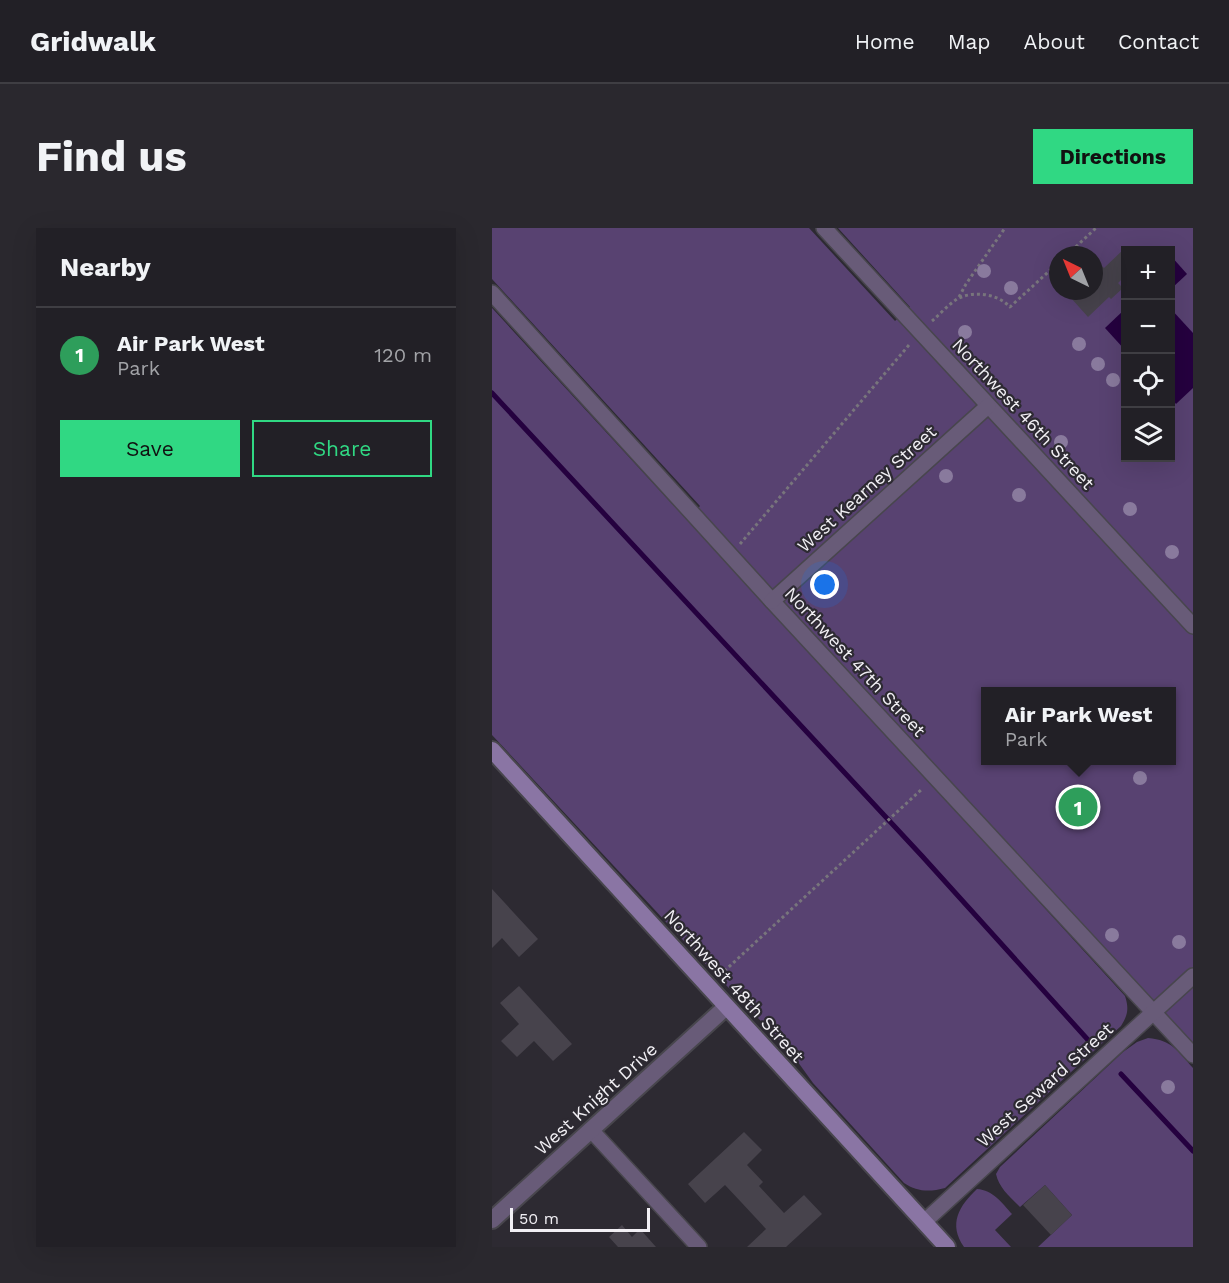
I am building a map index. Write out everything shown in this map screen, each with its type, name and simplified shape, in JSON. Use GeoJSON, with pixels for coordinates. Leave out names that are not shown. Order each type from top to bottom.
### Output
{"type":"FeatureCollection","features":[{"type":"Feature","properties":{"kind":"main road","name":"Northwest 48th Street"},"geometry":{"type":"LineString","coordinates":[[492,750],[947,1247]]}},
{"type":"Feature","properties":{"kind":"street","name":"Northwest 46th Street"},"geometry":{"type":"LineString","coordinates":[[824,228],[1193,626]]}},
{"type":"Feature","properties":{"kind":"street","name":"Northwest 47th Street"},"geometry":{"type":"LineString","coordinates":[[492,293],[772,602],[1193,1055]]}},
{"type":"Feature","properties":{"kind":"street","name":"West Kearney Street"},"geometry":{"type":"LineString","coordinates":[[772,602],[988,406]]}},
{"type":"Feature","properties":{"kind":"street","name":"West Seward Street"},"geometry":{"type":"LineString","coordinates":[[924,1222],[1193,976]]}},
{"type":"Feature","properties":{"kind":"street","name":"West Knight Drive"},"geometry":{"type":"LineString","coordinates":[[492,1220],[726,1007]]}},
{"type":"Feature","properties":{"kind":"street"},"geometry":{"type":"LineString","coordinates":[[591,1130],[699,1247]]}},
{"type":"Feature","properties":{"kind":"path"},"geometry":{"type":"LineString","coordinates":[[958,299],[1005,228]]}},
{"type":"Feature","properties":{"kind":"path"},"geometry":{"type":"LineString","coordinates":[[1077,246],[1096,228]]}},
{"type":"Feature","properties":{"kind":"path"},"geometry":{"type":"LineString","coordinates":[[730,556],[920,332],[958,299],[971,294],[989,295],[1005,302],[1010,307],[1049,271]]}},
{"type":"Feature","properties":{"kind":"path"},"geometry":{"type":"LineString","coordinates":[[719,976],[922,789]]}},
{"type":"Feature","properties":{"kind":"shaded area"},"geometry":{"type":"Polygon","coordinates":[[[492,228],[809,228],[895,321],[910,307],[838,228],[1193,228],[1193,1055],[692,515],[700,506],[492,279],[492,228]]]}},
{"type":"Feature","properties":{"kind":"shaded area"},"geometry":{"type":"Polygon","coordinates":[[[1175,260],[1187,274],[1175,285],[1175,260]]]}},
{"type":"Feature","properties":{"kind":"shaded area"},"geometry":{"type":"Polygon","coordinates":[[[492,308],[736,570],[1125,996],[1127,1011],[1121,1026],[945,1188],[924,1190],[904,1183],[813,1083],[790,1051],[693,951],[492,735],[492,308]]]}},
{"type":"Feature","properties":{"kind":"shaded area"},"geometry":{"type":"Polygon","coordinates":[[[1121,313],[1121,346],[1105,328],[1121,313]]]}},
{"type":"Feature","properties":{"kind":"shaded area"},"geometry":{"type":"Polygon","coordinates":[[[1175,313],[1193,333],[1193,388],[1176,404],[1175,313]]]}},
{"type":"Feature","properties":{"kind":"shaded area"},"geometry":{"type":"Polygon","coordinates":[[[1148,1038],[1169,1044],[1193,1068],[1193,1247],[1038,1247],[1072,1215],[1045,1185],[1020,1207],[1002,1188],[996,1174],[1000,1167],[1123,1052],[1137,1042],[1148,1038]]]}},
{"type":"Feature","properties":{"kind":"shaded area"},"geometry":{"type":"Polygon","coordinates":[[[977,1189],[992,1194],[1012,1214],[995,1230],[1011,1247],[964,1247],[959,1239],[956,1223],[958,1216],[965,1202],[977,1189]]]}},
{"type":"Feature","properties":{"kind":"building"},"geometry":{"type":"Polygon","coordinates":[[[1121,252],[1121,280],[1118,283],[1121,290],[1111,299],[1109,297],[1088,317],[1073,300],[1103,300],[1104,268],[1121,252]]]}},
{"type":"Feature","properties":{"kind":"building"},"geometry":{"type":"Polygon","coordinates":[[[492,889],[538,939],[519,957],[502,938],[492,948],[492,889]]]}},
{"type":"Feature","properties":{"kind":"building"},"geometry":{"type":"Polygon","coordinates":[[[519,986],[572,1044],[553,1061],[534,1041],[517,1057],[501,1041],[519,1024],[500,1003],[519,986]]]}},
{"type":"Feature","properties":{"kind":"building"},"geometry":{"type":"Polygon","coordinates":[[[744,1132],[762,1150],[747,1165],[763,1182],[759,1186],[784,1213],[804,1195],[822,1214],[786,1247],[747,1247],[766,1229],[741,1202],[725,1185],[705,1203],[688,1184],[744,1132]]]}},
{"type":"Feature","properties":{"kind":"building"},"geometry":{"type":"Polygon","coordinates":[[[1045,1185],[1072,1215],[1051,1235],[1023,1205],[1045,1185]]]}},
{"type":"Feature","properties":{"kind":"building"},"geometry":{"type":"Polygon","coordinates":[[[622,1225],[632,1237],[640,1229],[656,1247],[618,1247],[609,1237],[622,1225]]]}},
{"type":"Feature","properties":{"kind":"waterway"},"geometry":{"type":"LineString","coordinates":[[492,393],[922,856],[1089,1041]]}},
{"type":"Feature","properties":{"kind":"waterway"},"geometry":{"type":"LineString","coordinates":[[1121,1074],[1193,1151]]}},
{"type":"Feature","properties":{"kind":"place","name":"Air Park West"},"geometry":{"type":"Point","coordinates":[1078,807]}}]}
